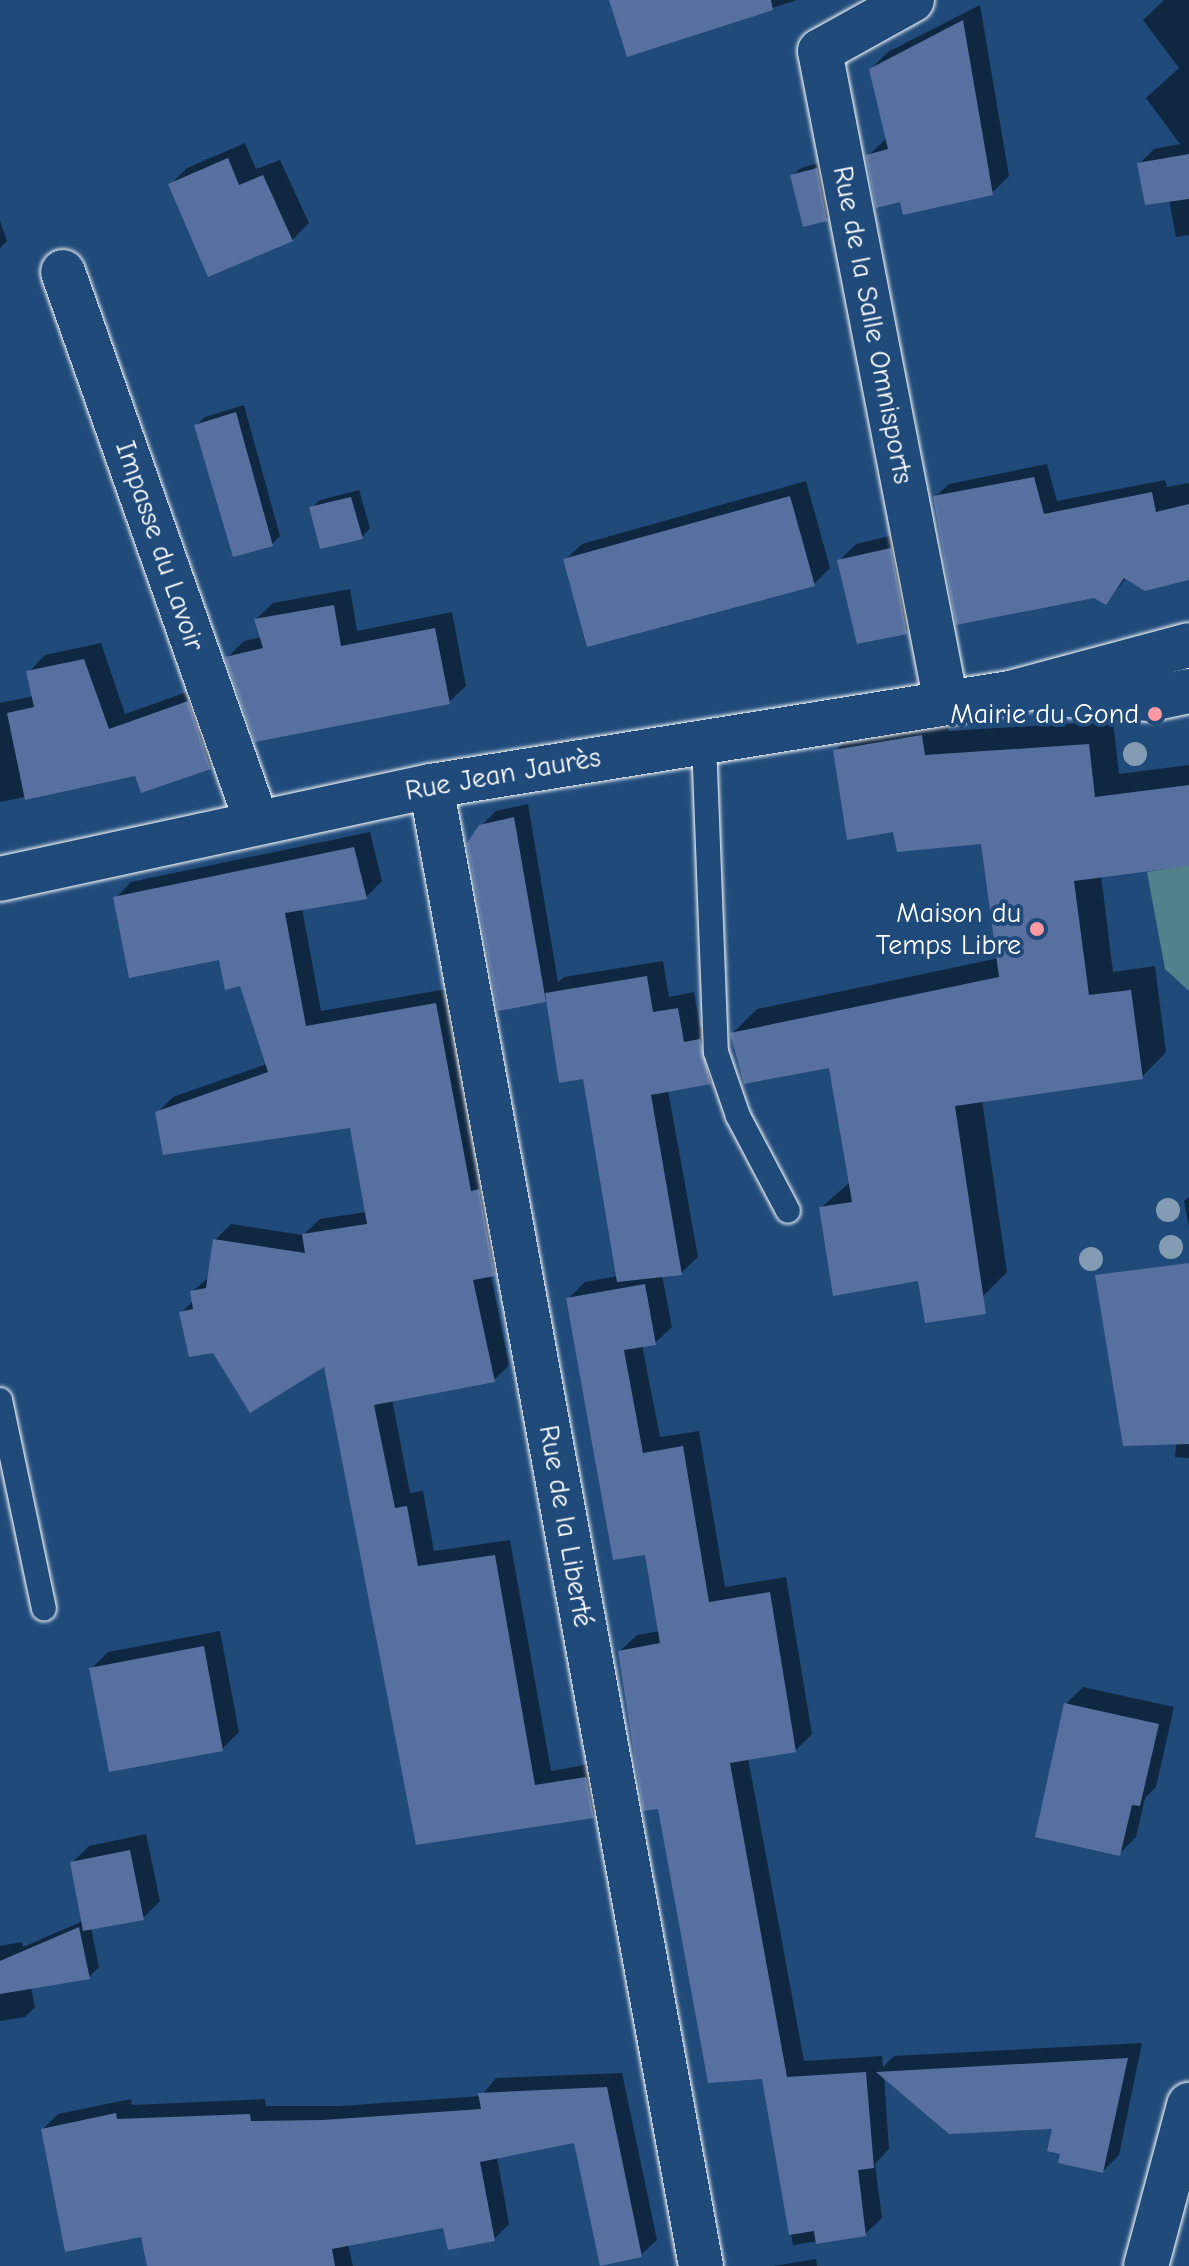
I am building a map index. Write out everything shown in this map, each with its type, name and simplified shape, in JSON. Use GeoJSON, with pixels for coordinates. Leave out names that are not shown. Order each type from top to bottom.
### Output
{"type":"FeatureCollection","features":[{"type":"Feature","properties":{"kind":"street","name":"Rue de la Salle Omnisports"},"geometry":{"type":"LineString","coordinates":[[912,0],[820,51],[946,703]]}},
{"type":"Feature","properties":{"kind":"street","name":"Impasse du Lavoir"},"geometry":{"type":"LineString","coordinates":[[63,272],[256,820]]}},
{"type":"Feature","properties":{"kind":"street","name":"Rue Jean Jaurès"},"geometry":{"type":"LineString","coordinates":[[0,879],[256,820],[431,786],[1010,693],[1189,645]]}},
{"type":"Feature","properties":{"kind":"street","name":"Rue Jean Jaurès"},"geometry":{"type":"LineString","coordinates":[[1010,693],[1151,699],[1189,691]]}},
{"type":"Feature","properties":{"kind":"street","name":"Rue de la Liberté"},"geometry":{"type":"LineString","coordinates":[[431,786],[701,2266]]}},
{"type":"Feature","properties":{"kind":"street"},"geometry":{"type":"LineString","coordinates":[[1146,2266],[1189,2105]]}},
{"type":"Feature","properties":{"kind":"lane"},"geometry":{"type":"LineString","coordinates":[[704,742],[716,1052],[738,1116],[788,1211]]}},
{"type":"Feature","properties":{"kind":"lane"},"geometry":{"type":"LineString","coordinates":[[0,1400],[44,1608]]}},
{"type":"Feature","properties":{"kind":"green space"},"geometry":{"type":"Polygon","coordinates":[[[1189,865],[1189,991],[1165,969],[1147,872],[1189,865]]]}},
{"type":"Feature","properties":{"kind":"building"},"geometry":{"type":"Polygon","coordinates":[[[609,0],[771,0],[773,10],[627,57],[609,0]]]}},
{"type":"Feature","properties":{"kind":"building"},"geometry":{"type":"Polygon","coordinates":[[[963,20],[993,195],[903,215],[900,202],[876,208],[866,155],[888,149],[869,69],[963,20]]]}},
{"type":"Feature","properties":{"kind":"building"},"geometry":{"type":"Polygon","coordinates":[[[1189,154],[1189,199],[1145,205],[1137,163],[1189,154]]]}},
{"type":"Feature","properties":{"kind":"building"},"geometry":{"type":"Polygon","coordinates":[[[228,158],[239,185],[263,175],[293,241],[208,277],[168,184],[228,158]]]}},
{"type":"Feature","properties":{"kind":"building"},"geometry":{"type":"Polygon","coordinates":[[[817,168],[827,221],[803,227],[790,175],[817,168]]]}},
{"type":"Feature","properties":{"kind":"building"},"geometry":{"type":"Polygon","coordinates":[[[236,412],[273,546],[233,557],[194,425],[236,412]]]}},
{"type":"Feature","properties":{"kind":"building"},"geometry":{"type":"Polygon","coordinates":[[[1034,477],[1044,514],[1152,492],[1156,512],[1189,504],[1189,580],[1145,591],[1124,578],[1106,605],[1094,598],[956,625],[933,496],[1034,477]]]}},
{"type":"Feature","properties":{"kind":"building"},"geometry":{"type":"Polygon","coordinates":[[[790,496],[815,586],[587,647],[563,559],[790,496]]]}},
{"type":"Feature","properties":{"kind":"building"},"geometry":{"type":"Polygon","coordinates":[[[351,497],[363,539],[320,549],[309,507],[351,497]]]}},
{"type":"Feature","properties":{"kind":"building"},"geometry":{"type":"Polygon","coordinates":[[[891,548],[907,634],[857,644],[837,560],[891,548]]]}},
{"type":"Feature","properties":{"kind":"building"},"geometry":{"type":"Polygon","coordinates":[[[334,605],[341,646],[435,628],[450,704],[255,742],[225,657],[263,648],[254,619],[334,605]]]}},
{"type":"Feature","properties":{"kind":"building"},"geometry":{"type":"Polygon","coordinates":[[[84,659],[109,729],[188,701],[211,769],[141,793],[135,776],[25,800],[7,713],[34,707],[26,671],[84,659]]]}},
{"type":"Feature","properties":{"kind":"building"},"geometry":{"type":"Polygon","coordinates":[[[922,735],[925,755],[1089,744],[1095,797],[1189,785],[1189,866],[1074,881],[1089,995],[1131,990],[1143,1079],[955,1106],[986,1314],[925,1323],[918,1281],[833,1296],[819,1207],[852,1202],[829,1068],[744,1084],[730,1033],[999,977],[981,844],[897,852],[893,832],[847,840],[833,750],[922,735]]]}},
{"type":"Feature","properties":{"kind":"building"},"geometry":{"type":"Polygon","coordinates":[[[514,817],[546,1002],[498,1011],[467,843],[479,825],[514,817]]]}},
{"type":"Feature","properties":{"kind":"building"},"geometry":{"type":"Polygon","coordinates":[[[354,847],[367,899],[285,913],[306,1026],[436,1003],[471,1191],[479,1189],[495,1276],[473,1280],[495,1382],[374,1405],[395,1508],[407,1506],[418,1566],[495,1555],[535,1785],[586,1777],[594,1818],[416,1845],[324,1367],[250,1413],[213,1353],[189,1357],[179,1312],[193,1309],[190,1291],[206,1288],[213,1239],[305,1253],[302,1234],[367,1224],[350,1128],[163,1155],[155,1112],[268,1072],[240,986],[225,990],[219,960],[129,978],[113,897],[354,847]]]}},
{"type":"Feature","properties":{"kind":"building"},"geometry":{"type":"Polygon","coordinates":[[[647,976],[653,1012],[678,1008],[684,1042],[700,1039],[711,1084],[651,1095],[682,1275],[617,1282],[583,1079],[559,1083],[545,993],[647,976]]]}},
{"type":"Feature","properties":{"kind":"building"},"geometry":{"type":"Polygon","coordinates":[[[1189,1263],[1189,1444],[1123,1446],[1095,1275],[1189,1263]]]}},
{"type":"Feature","properties":{"kind":"building"},"geometry":{"type":"Polygon","coordinates":[[[645,1284],[656,1345],[624,1350],[643,1453],[683,1446],[709,1602],[770,1592],[796,1752],[730,1763],[787,2077],[866,2072],[874,2168],[858,2170],[866,2236],[816,2244],[814,2231],[789,2235],[762,2079],[708,2083],[658,1809],[643,1811],[618,1651],[660,1643],[645,1555],[613,1560],[566,1298],[645,1284]]]}},
{"type":"Feature","properties":{"kind":"building"},"geometry":{"type":"Polygon","coordinates":[[[204,1646],[223,1751],[109,1772],[89,1668],[204,1646]]]}},
{"type":"Feature","properties":{"kind":"building"},"geometry":{"type":"Polygon","coordinates":[[[1064,1703],[1159,1724],[1140,1806],[1132,1805],[1120,1856],[1035,1837],[1064,1703]]]}},
{"type":"Feature","properties":{"kind":"building"},"geometry":{"type":"Polygon","coordinates":[[[130,1850],[144,1920],[83,1931],[70,1862],[130,1850]]]}},
{"type":"Feature","properties":{"kind":"building"},"geometry":{"type":"Polygon","coordinates":[[[79,1927],[90,1979],[0,1994],[0,1961],[79,1927]]]}},
{"type":"Feature","properties":{"kind":"building"},"geometry":{"type":"Polygon","coordinates":[[[1128,2058],[1103,2173],[1058,2163],[1060,2154],[1047,2151],[1052,2129],[949,2134],[876,2072],[1128,2058]]]}},
{"type":"Feature","properties":{"kind":"building"},"geometry":{"type":"Polygon","coordinates":[[[607,2087],[642,2257],[600,2266],[574,2143],[480,2162],[495,2241],[448,2250],[443,2228],[332,2249],[335,2266],[147,2266],[141,2237],[65,2252],[41,2129],[116,2113],[117,2119],[250,2114],[251,2121],[323,2120],[481,2109],[478,2093],[607,2087]]]}},
{"type":"Feature","properties":{"kind":"place","name":"Mairie du Gond"},"geometry":{"type":"Point","coordinates":[1155,714]}},
{"type":"Feature","properties":{"kind":"place","name":"Maison du Temps Libre"},"geometry":{"type":"Point","coordinates":[1037,929]}}]}
